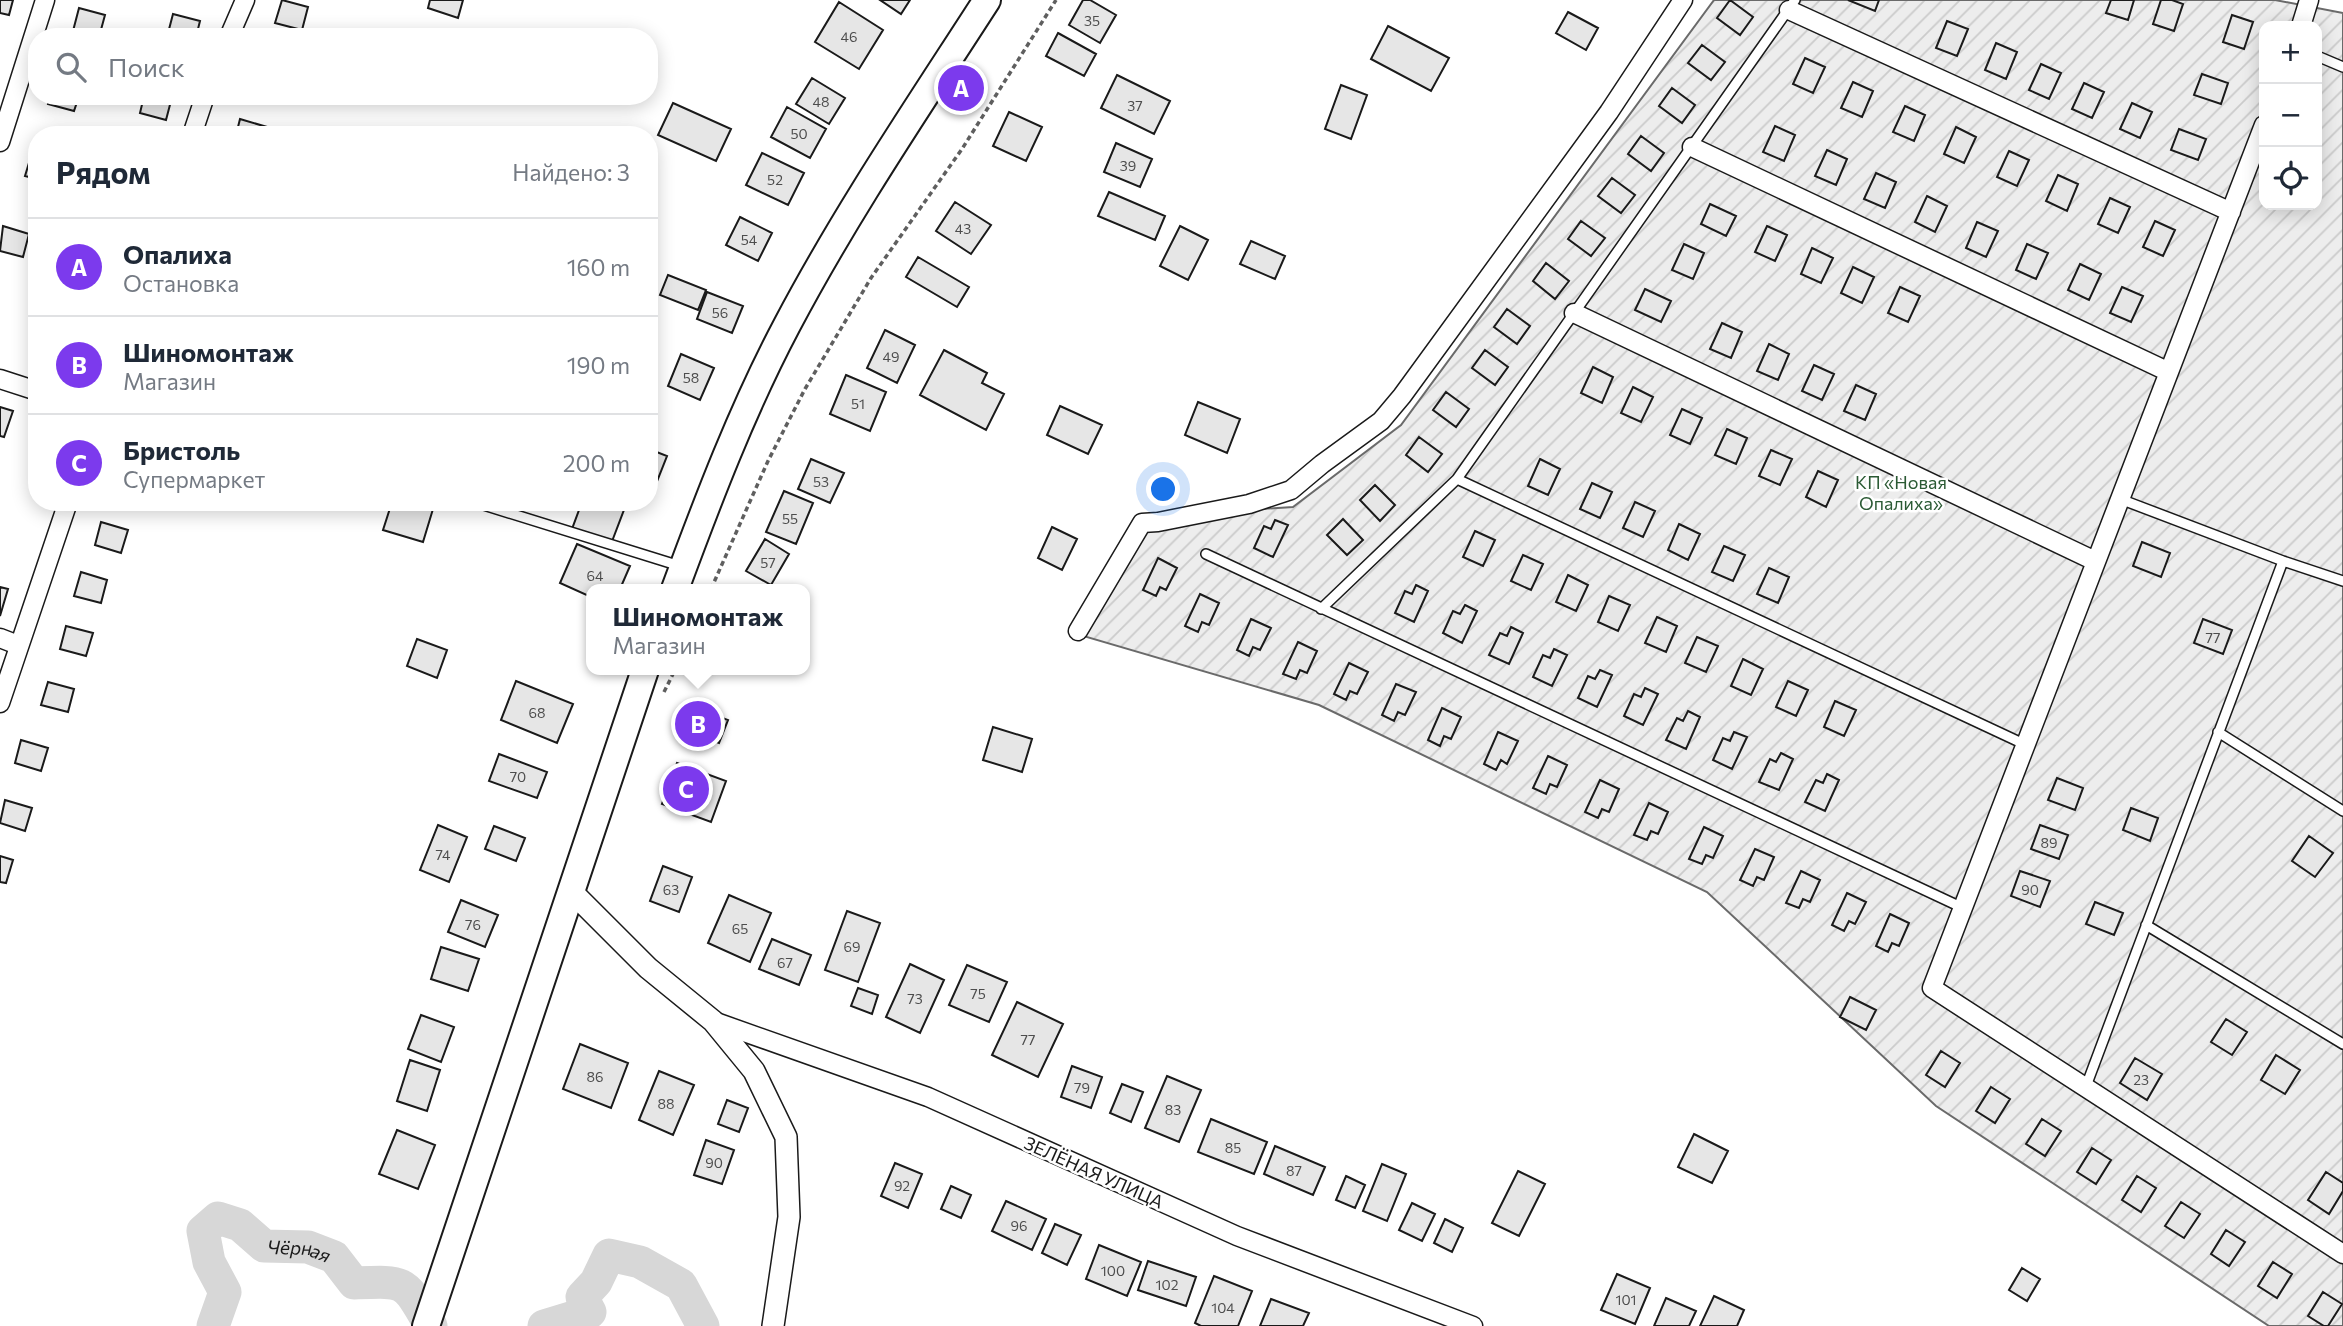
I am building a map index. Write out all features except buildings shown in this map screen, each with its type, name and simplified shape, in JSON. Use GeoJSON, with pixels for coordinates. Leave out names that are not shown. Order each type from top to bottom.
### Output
{"type":"FeatureCollection","features":[{"type":"Feature","properties":{"kind":"main road"},"geometry":{"type":"LineString","coordinates":[[679,578],[738,428],[785,328],[828,249],[987,0]]}},
{"type":"Feature","properties":{"kind":"main road"},"geometry":{"type":"LineString","coordinates":[[426,1326],[643,675]]}},
{"type":"Feature","properties":{"kind":"street"},"geometry":{"type":"LineString","coordinates":[[36,28],[45,0]]}},
{"type":"Feature","properties":{"kind":"street"},"geometry":{"type":"LineString","coordinates":[[233,28],[245,0]]}},
{"type":"Feature","properties":{"kind":"street"},"geometry":{"type":"LineString","coordinates":[[1078,631],[1142,523],[1249,504],[1291,490],[1381,421],[1402,396],[1608,112],[1683,0]]}},
{"type":"Feature","properties":{"kind":"street"},"geometry":{"type":"LineString","coordinates":[[2303,21],[2309,0]]}},
{"type":"Feature","properties":{"kind":"street"},"geometry":{"type":"LineString","coordinates":[[1792,5],[2231,212]]}},
{"type":"Feature","properties":{"kind":"street"},"geometry":{"type":"LineString","coordinates":[[0,142],[28,54]]}},
{"type":"Feature","properties":{"kind":"street"},"geometry":{"type":"LineString","coordinates":[[195,126],[202,105]]}},
{"type":"Feature","properties":{"kind":"street"},"geometry":{"type":"LineString","coordinates":[[2259,138],[1932,988],[2343,1254]]}},
{"type":"Feature","properties":{"kind":"street"},"geometry":{"type":"LineString","coordinates":[[1692,147],[2169,372]]}},
{"type":"Feature","properties":{"kind":"street"},"geometry":{"type":"LineString","coordinates":[[1574,313],[2095,561]]}},
{"type":"Feature","properties":{"kind":"street"},"geometry":{"type":"LineString","coordinates":[[0,379],[28,388]]}},
{"type":"Feature","properties":{"kind":"street"},"geometry":{"type":"LineString","coordinates":[[0,703],[65,511]]}},
{"type":"Feature","properties":{"kind":"street"},"geometry":{"type":"LineString","coordinates":[[0,638],[18,645]]}},
{"type":"Feature","properties":{"kind":"street"},"geometry":{"type":"LineString","coordinates":[[570,890],[648,968],[713,1021],[754,1071],[786,1137],[789,1217],[773,1326]]}},
{"type":"Feature","properties":{"kind":"street","name":"ЗЕЛЁНАЯ УЛИЦА"},"geometry":{"type":"LineString","coordinates":[[713,1021],[928,1097],[1237,1236],[1473,1326]]}},
{"type":"Feature","properties":{"kind":"lane"},"geometry":{"type":"LineString","coordinates":[[1321,609],[1457,479],[1792,5]]}},
{"type":"Feature","properties":{"kind":"lane"},"geometry":{"type":"LineString","coordinates":[[2322,58],[2343,67]]}},
{"type":"Feature","properties":{"kind":"lane"},"geometry":{"type":"LineString","coordinates":[[1457,479],[2026,745]]}},
{"type":"Feature","properties":{"kind":"lane"},"geometry":{"type":"LineString","coordinates":[[2120,499],[2343,581]]}},
{"type":"Feature","properties":{"kind":"lane"},"geometry":{"type":"LineString","coordinates":[[498,511],[679,578]]}},
{"type":"Feature","properties":{"kind":"lane"},"geometry":{"type":"LineString","coordinates":[[1206,554],[1963,908]]}},
{"type":"Feature","properties":{"kind":"lane"},"geometry":{"type":"LineString","coordinates":[[2085,1089],[2283,561]]}},
{"type":"Feature","properties":{"kind":"lane"},"geometry":{"type":"LineString","coordinates":[[2218,732],[2343,811]]}},
{"type":"Feature","properties":{"kind":"lane"},"geometry":{"type":"LineString","coordinates":[[2146,925],[2343,1044]]}},
{"type":"Feature","properties":{"kind":"path"},"geometry":{"type":"LineString","coordinates":[[713,584],[768,461],[805,389],[871,278],[962,149],[1056,0]]}},
{"type":"Feature","properties":{"kind":"path"},"geometry":{"type":"LineString","coordinates":[[664,692],[672,675]]}},
{"type":"Feature","properties":{"kind":"green space","name":"КП «Новая Опалиха»"},"geometry":{"type":"Polygon","coordinates":[[[1714,0],[2275,0],[2343,13],[2343,1326],[2269,1326],[1936,1106],[1707,892],[1319,705],[1073,633],[1140,517],[1293,507],[1401,425],[1714,0]]]}},
{"type":"Feature","properties":{"kind":"waterway","name":"Чёрная"},"geometry":{"type":"LineString","coordinates":[[213,1326],[225,1292],[209,1262],[203,1231],[218,1218],[240,1225],[264,1246],[308,1247],[334,1257],[354,1283],[385,1282],[403,1286],[431,1326]]}},
{"type":"Feature","properties":{"kind":"waterway","name":"Чёрная"},"geometry":{"type":"LineString","coordinates":[[544,1326],[590,1312],[582,1297],[596,1282],[609,1255],[640,1262],[681,1285],[703,1326]]}},
{"type":"Feature","properties":{"kind":"place","name":"Опалиха"},"geometry":{"type":"Point","coordinates":[961,88]}},
{"type":"Feature","properties":{"kind":"place","name":"Шиномонтаж"},"geometry":{"type":"Point","coordinates":[698,724]}},
{"type":"Feature","properties":{"kind":"place","name":"Бристоль"},"geometry":{"type":"Point","coordinates":[686,789]}}]}
